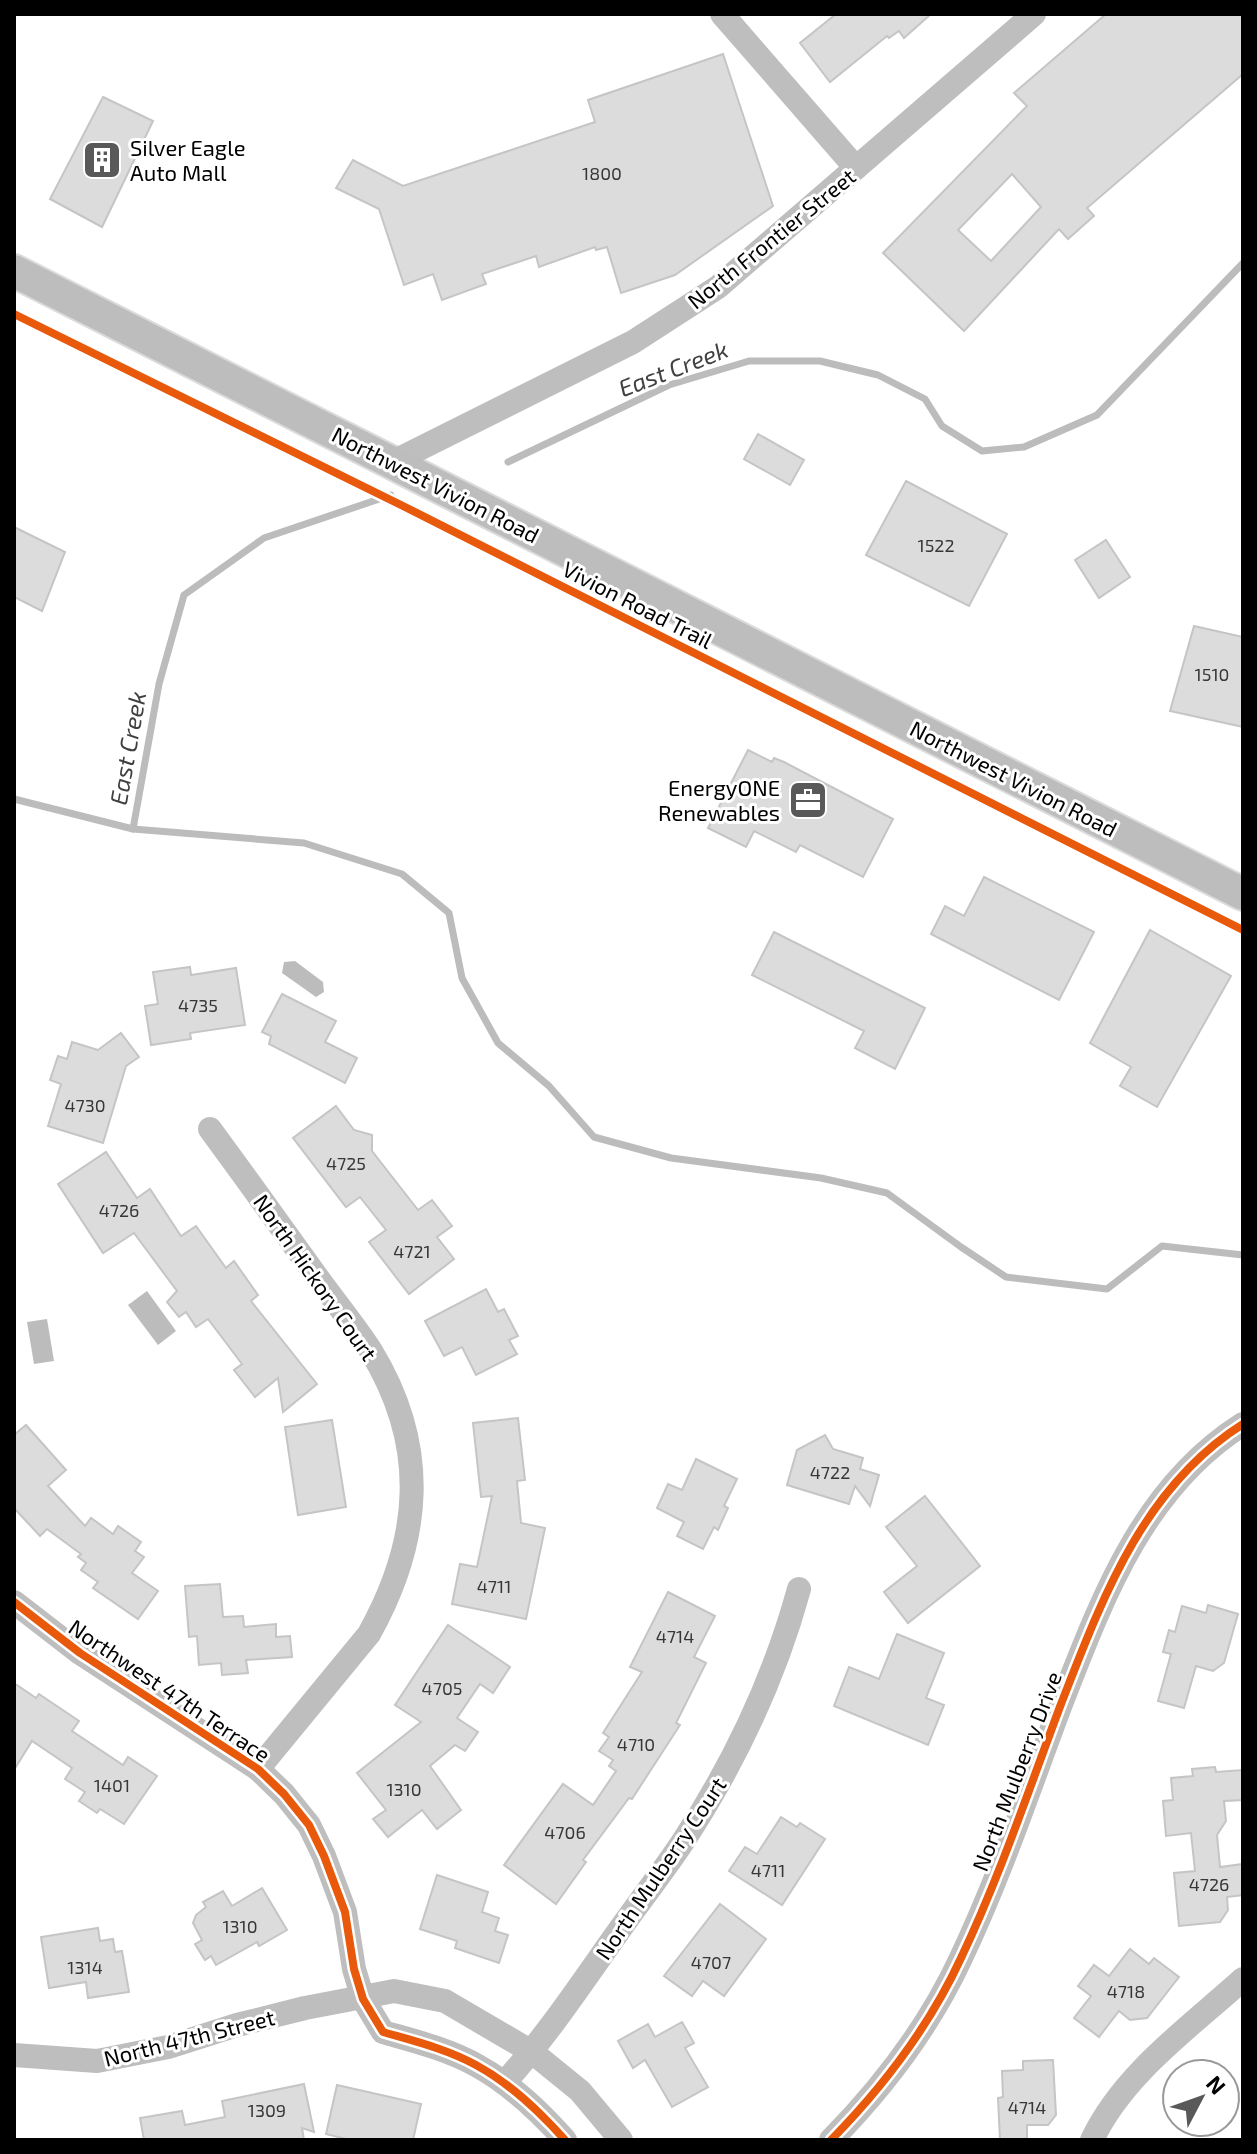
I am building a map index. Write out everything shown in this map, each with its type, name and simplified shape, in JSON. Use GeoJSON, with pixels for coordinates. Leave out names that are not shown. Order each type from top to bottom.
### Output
{"type":"FeatureCollection","features":[{"type":"Feature","properties":{"kind":"main road","name":"Northwest Vivion Road"},"geometry":{"type":"LineString","coordinates":[[14,271],[1243,894]]}},
{"type":"Feature","properties":{"kind":"street"},"geometry":{"type":"LineString","coordinates":[[722,14],[856,168]]}},
{"type":"Feature","properties":{"kind":"street","name":"North Frontier Street"},"geometry":{"type":"LineString","coordinates":[[393,462],[633,342],[718,287],[1034,14]]}},
{"type":"Feature","properties":{"kind":"street","name":"North Hickory Court"},"geometry":{"type":"LineString","coordinates":[[210,1129],[371,1351],[396,1400],[407,1434],[411,1464],[413,1494],[404,1553],[381,1613],[369,1634],[258,1769]]}},
{"type":"Feature","properties":{"kind":"street","name":"North Mulberry Drive"},"geometry":{"type":"LineString","coordinates":[[831,2140],[882,2084],[911,2046],[944,1993],[976,1925],[1093,1623],[1139,1529],[1166,1493],[1243,1424]]}},
{"type":"Feature","properties":{"kind":"street","name":"North Mulberry Court"},"geometry":{"type":"LineString","coordinates":[[504,2083],[532,2052],[682,1843],[711,1795],[762,1698],[785,1641],[799,1589]]}},
{"type":"Feature","properties":{"kind":"street","name":"Northwest 47th Terrace"},"geometry":{"type":"LineString","coordinates":[[14,1602],[80,1653],[258,1769],[284,1794],[309,1825],[324,1856],[345,1912],[354,1969],[363,1999],[383,2032],[475,2064],[537,2109],[565,2140]]}},
{"type":"Feature","properties":{"kind":"street"},"geometry":{"type":"LineString","coordinates":[[1092,2140],[1121,2096],[1148,2064],[1243,1979]]}},
{"type":"Feature","properties":{"kind":"street","name":"North 47th Street"},"geometry":{"type":"LineString","coordinates":[[14,2055],[97,2061],[168,2047],[305,2008],[394,1991],[445,2001],[532,2052],[580,2091],[621,2140]]}},
{"type":"Feature","properties":{"kind":"shaded area"},"geometry":{"type":"Polygon","coordinates":[[[295,961],[323,982],[324,992],[316,997],[282,973],[284,962],[295,961]]]}},
{"type":"Feature","properties":{"kind":"shaded area"},"geometry":{"type":"Polygon","coordinates":[[[147,1291],[176,1331],[158,1345],[128,1305],[147,1291]]]}},
{"type":"Feature","properties":{"kind":"shaded area"},"geometry":{"type":"Polygon","coordinates":[[[47,1319],[54,1361],[34,1364],[27,1322],[47,1319]]]}},
{"type":"Feature","properties":{"kind":"building"},"geometry":{"type":"Polygon","coordinates":[[[836,14],[931,14],[904,38],[899,31],[889,38],[887,36],[830,82],[800,43],[836,14]]]}},
{"type":"Feature","properties":{"kind":"building"},"geometry":{"type":"Polygon","coordinates":[[[1106,14],[1243,14],[1243,74],[1087,208],[1094,216],[1068,239],[1059,229],[964,331],[883,253],[1027,106],[1014,93],[1106,14]],[[1012,174],[958,230],[991,261],[1041,207],[1012,174]]]}},
{"type":"Feature","properties":{"kind":"building"},"geometry":{"type":"Polygon","coordinates":[[[723,54],[773,206],[675,275],[621,293],[607,247],[596,250],[595,247],[539,267],[536,256],[482,274],[486,284],[442,300],[433,274],[404,285],[379,209],[336,188],[353,160],[403,186],[595,122],[588,100],[723,54]]]}},
{"type":"Feature","properties":{"kind":"building","name":"Silver Eagle Auto Mall"},"geometry":{"type":"Polygon","coordinates":[[[103,97],[153,121],[102,227],[50,199],[103,97]]]}},
{"type":"Feature","properties":{"kind":"building"},"geometry":{"type":"Polygon","coordinates":[[[758,434],[804,460],[790,485],[744,459],[758,434]]]}},
{"type":"Feature","properties":{"kind":"building"},"geometry":{"type":"Polygon","coordinates":[[[906,481],[1007,534],[969,606],[866,555],[906,481]]]}},
{"type":"Feature","properties":{"kind":"building"},"geometry":{"type":"Polygon","coordinates":[[[14,527],[65,552],[42,611],[14,597],[14,527]]]}},
{"type":"Feature","properties":{"kind":"building"},"geometry":{"type":"Polygon","coordinates":[[[1106,540],[1130,577],[1099,598],[1075,560],[1106,540]]]}},
{"type":"Feature","properties":{"kind":"building"},"geometry":{"type":"Polygon","coordinates":[[[1194,626],[1243,637],[1243,727],[1170,711],[1194,626]]]}},
{"type":"Feature","properties":{"kind":"building"},"geometry":{"type":"Polygon","coordinates":[[[748,750],[772,762],[774,758],[784,762],[893,819],[863,877],[800,845],[796,852],[754,831],[746,847],[708,828],[748,750]]]}},
{"type":"Feature","properties":{"kind":"building"},"geometry":{"type":"Polygon","coordinates":[[[984,877],[1094,932],[1059,1000],[931,934],[945,906],[964,916],[984,877]]]}},
{"type":"Feature","properties":{"kind":"building"},"geometry":{"type":"Polygon","coordinates":[[[1150,930],[1231,976],[1157,1107],[1120,1086],[1131,1067],[1090,1043],[1150,930]]]}},
{"type":"Feature","properties":{"kind":"building"},"geometry":{"type":"Polygon","coordinates":[[[774,932],[925,1008],[895,1069],[855,1048],[864,1031],[752,975],[774,932]]]}},
{"type":"Feature","properties":{"kind":"building"},"geometry":{"type":"Polygon","coordinates":[[[190,967],[191,975],[236,968],[245,1025],[190,1033],[191,1039],[151,1045],[145,1006],[158,1004],[153,972],[190,967]]]}},
{"type":"Feature","properties":{"kind":"building"},"geometry":{"type":"Polygon","coordinates":[[[282,994],[336,1021],[325,1042],[357,1058],[345,1083],[269,1044],[271,1036],[262,1032],[282,994]]]}},
{"type":"Feature","properties":{"kind":"building"},"geometry":{"type":"Polygon","coordinates":[[[121,1033],[139,1057],[126,1066],[103,1143],[48,1126],[61,1084],[50,1080],[58,1056],[67,1059],[72,1042],[98,1050],[121,1033]]]}},
{"type":"Feature","properties":{"kind":"building"},"geometry":{"type":"Polygon","coordinates":[[[336,1106],[354,1130],[372,1135],[372,1151],[418,1210],[432,1200],[452,1226],[437,1237],[454,1259],[409,1294],[369,1242],[386,1230],[360,1197],[346,1207],[293,1138],[336,1106]]]}},
{"type":"Feature","properties":{"kind":"building"},"geometry":{"type":"Polygon","coordinates":[[[106,1152],[137,1198],[150,1189],[181,1236],[196,1226],[226,1268],[234,1261],[258,1295],[251,1301],[317,1384],[283,1412],[278,1378],[255,1397],[234,1370],[242,1364],[208,1319],[196,1327],[186,1312],[179,1317],[167,1302],[177,1291],[134,1233],[103,1253],[58,1184],[106,1152]]]}},
{"type":"Feature","properties":{"kind":"building"},"geometry":{"type":"Polygon","coordinates":[[[486,1289],[498,1312],[504,1309],[518,1336],[509,1340],[517,1354],[476,1375],[462,1347],[444,1356],[425,1321],[486,1289]]]}},
{"type":"Feature","properties":{"kind":"building"},"geometry":{"type":"Polygon","coordinates":[[[518,1418],[525,1480],[517,1481],[521,1523],[545,1528],[526,1619],[452,1604],[460,1564],[477,1567],[492,1496],[481,1497],[473,1423],[518,1418]]]}},
{"type":"Feature","properties":{"kind":"building"},"geometry":{"type":"Polygon","coordinates":[[[332,1420],[346,1507],[298,1515],[285,1427],[332,1420]]]}},
{"type":"Feature","properties":{"kind":"building"},"geometry":{"type":"Polygon","coordinates":[[[26,1425],[66,1470],[48,1486],[85,1526],[91,1518],[113,1534],[118,1526],[141,1542],[135,1551],[144,1557],[132,1573],[158,1591],[138,1619],[93,1588],[98,1582],[81,1570],[86,1563],[78,1557],[81,1554],[47,1529],[40,1536],[14,1508],[14,1435],[26,1425]]]}},
{"type":"Feature","properties":{"kind":"building"},"geometry":{"type":"Polygon","coordinates":[[[825,1435],[833,1449],[863,1458],[860,1469],[879,1475],[870,1506],[855,1486],[849,1504],[787,1485],[797,1450],[825,1435]]]}},
{"type":"Feature","properties":{"kind":"building"},"geometry":{"type":"Polygon","coordinates":[[[696,1459],[737,1479],[724,1506],[728,1508],[718,1530],[714,1527],[703,1549],[677,1536],[684,1522],[657,1508],[668,1484],[682,1490],[696,1459]]]}},
{"type":"Feature","properties":{"kind":"building"},"geometry":{"type":"Polygon","coordinates":[[[925,1496],[980,1566],[908,1623],[884,1592],[917,1566],[886,1527],[925,1496]]]}},
{"type":"Feature","properties":{"kind":"building"},"geometry":{"type":"Polygon","coordinates":[[[220,1584],[223,1617],[243,1616],[244,1627],[276,1624],[276,1637],[290,1636],[292,1657],[246,1660],[248,1673],[222,1675],[221,1663],[199,1665],[197,1636],[189,1637],[185,1586],[220,1584]]]}},
{"type":"Feature","properties":{"kind":"building"},"geometry":{"type":"Polygon","coordinates":[[[668,1592],[715,1616],[694,1657],[706,1663],[676,1723],[680,1725],[632,1799],[629,1798],[583,1860],[586,1862],[556,1904],[504,1865],[563,1784],[593,1805],[616,1771],[609,1766],[613,1760],[599,1751],[609,1737],[603,1733],[642,1672],[630,1667],[668,1592]]]}},
{"type":"Feature","properties":{"kind":"building"},"geometry":{"type":"Polygon","coordinates":[[[1208,1605],[1238,1614],[1224,1663],[1213,1671],[1196,1666],[1184,1708],[1158,1701],[1171,1654],[1163,1652],[1169,1630],[1175,1632],[1182,1606],[1206,1613],[1208,1605]]]}},
{"type":"Feature","properties":{"kind":"building"},"geometry":{"type":"Polygon","coordinates":[[[448,1625],[510,1667],[493,1693],[480,1684],[457,1718],[478,1732],[465,1751],[455,1745],[430,1766],[461,1810],[437,1829],[422,1810],[388,1837],[373,1819],[386,1810],[357,1773],[421,1722],[395,1705],[448,1625]]]}},
{"type":"Feature","properties":{"kind":"building"},"geometry":{"type":"Polygon","coordinates":[[[897,1634],[944,1653],[926,1698],[944,1705],[928,1745],[834,1706],[849,1667],[879,1679],[897,1634]]]}},
{"type":"Feature","properties":{"kind":"building"},"geometry":{"type":"Polygon","coordinates":[[[14,1683],[36,1698],[39,1694],[79,1721],[72,1731],[123,1765],[128,1757],[157,1776],[124,1824],[100,1809],[97,1813],[79,1801],[85,1792],[65,1779],[72,1768],[32,1741],[14,1770],[14,1683]]]}},
{"type":"Feature","properties":{"kind":"building"},"geometry":{"type":"Polygon","coordinates":[[[1215,1767],[1216,1772],[1243,1770],[1243,1800],[1224,1801],[1226,1821],[1217,1835],[1220,1867],[1243,1864],[1243,1895],[1227,1897],[1228,1910],[1220,1922],[1179,1926],[1174,1873],[1195,1871],[1191,1833],[1166,1836],[1163,1801],[1173,1800],[1171,1778],[1193,1776],[1192,1769],[1215,1767]]]}},
{"type":"Feature","properties":{"kind":"building"},"geometry":{"type":"Polygon","coordinates":[[[781,1817],[797,1827],[800,1823],[825,1839],[782,1905],[729,1871],[745,1847],[757,1854],[781,1817]]]}},
{"type":"Feature","properties":{"kind":"building"},"geometry":{"type":"Polygon","coordinates":[[[437,1875],[488,1892],[482,1912],[499,1918],[495,1931],[508,1935],[499,1963],[455,1948],[457,1941],[420,1929],[437,1875]]]}},
{"type":"Feature","properties":{"kind":"building"},"geometry":{"type":"Polygon","coordinates":[[[262,1888],[287,1930],[259,1946],[257,1942],[216,1965],[211,1956],[205,1960],[195,1944],[202,1940],[193,1923],[196,1915],[206,1907],[203,1902],[223,1891],[232,1906],[262,1888]]]}},
{"type":"Feature","properties":{"kind":"building"},"geometry":{"type":"Polygon","coordinates":[[[720,1904],[766,1939],[724,1996],[703,1981],[692,1996],[664,1976],[720,1904]]]}},
{"type":"Feature","properties":{"kind":"building"},"geometry":{"type":"Polygon","coordinates":[[[98,1928],[100,1941],[113,1939],[115,1952],[122,1951],[129,1992],[88,1998],[86,1982],[49,1988],[41,1937],[98,1928]]]}},
{"type":"Feature","properties":{"kind":"building"},"geometry":{"type":"Polygon","coordinates":[[[1130,1949],[1149,1964],[1154,1958],[1179,1977],[1147,2018],[1130,2020],[1119,2011],[1099,2037],[1074,2018],[1091,1996],[1078,1986],[1094,1965],[1109,1976],[1130,1949]]]}},
{"type":"Feature","properties":{"kind":"building"},"geometry":{"type":"Polygon","coordinates":[[[682,2022],[694,2043],[685,2048],[708,2087],[672,2107],[645,2060],[633,2068],[618,2041],[648,2024],[655,2037],[682,2022]]]}},
{"type":"Feature","properties":{"kind":"building"},"geometry":{"type":"Polygon","coordinates":[[[1053,2060],[1056,2115],[1048,2125],[1027,2125],[1027,2140],[1000,2140],[998,2098],[1003,2097],[1002,2071],[1023,2070],[1023,2061],[1053,2060]]]}},
{"type":"Feature","properties":{"kind":"building"},"geometry":{"type":"Polygon","coordinates":[[[304,2084],[314,2132],[302,2128],[304,2140],[144,2140],[140,2118],[182,2111],[185,2125],[225,2117],[222,2101],[304,2084]]]}},
{"type":"Feature","properties":{"kind":"building"},"geometry":{"type":"Polygon","coordinates":[[[337,2085],[421,2104],[413,2140],[350,2140],[326,2134],[337,2085]]]}},
{"type":"Feature","properties":{"kind":"waterway","name":"East Creek"},"geometry":{"type":"LineString","coordinates":[[508,462],[669,385],[749,361],[820,361],[878,375],[925,399],[942,426],[982,451],[1024,447],[1097,415],[1243,263]]}},
{"type":"Feature","properties":{"kind":"waterway","name":"East Creek"},"geometry":{"type":"LineString","coordinates":[[14,799],[133,829],[159,684],[184,595],[264,538],[391,495]]}},
{"type":"Feature","properties":{"kind":"waterway"},"geometry":{"type":"LineString","coordinates":[[133,829],[304,843],[402,874],[449,913],[462,978],[498,1043],[549,1086],[594,1137],[671,1158],[821,1178],[887,1193],[1006,1277],[1107,1289],[1162,1246],[1243,1255]]}},
{"type":"Feature","properties":{"kind":"cycle path","name":"Vivion Road Trail"},"geometry":{"type":"LineString","coordinates":[[14,314],[403,506],[1243,930]]}},
{"type":"Feature","properties":{"kind":"cycle path"},"geometry":{"type":"LineString","coordinates":[[831,2140],[904,2055],[948,1983],[1001,1864],[1093,1625],[1130,1548],[1178,1480],[1208,1450],[1243,1424]]}},
{"type":"Feature","properties":{"kind":"cycle path"},"geometry":{"type":"LineString","coordinates":[[14,1602],[80,1653],[258,1769],[284,1794],[309,1825],[324,1856],[345,1912],[354,1969],[363,1999],[383,2032],[442,2050],[489,2072],[524,2099],[565,2140]]}},
{"type":"Feature","properties":{"kind":"place","name":"Silver Eagle Auto Mall"},"geometry":{"type":"Point","coordinates":[102,160]}},
{"type":"Feature","properties":{"kind":"place","name":"EnergyONE Renewables"},"geometry":{"type":"Point","coordinates":[808,800]}}]}
